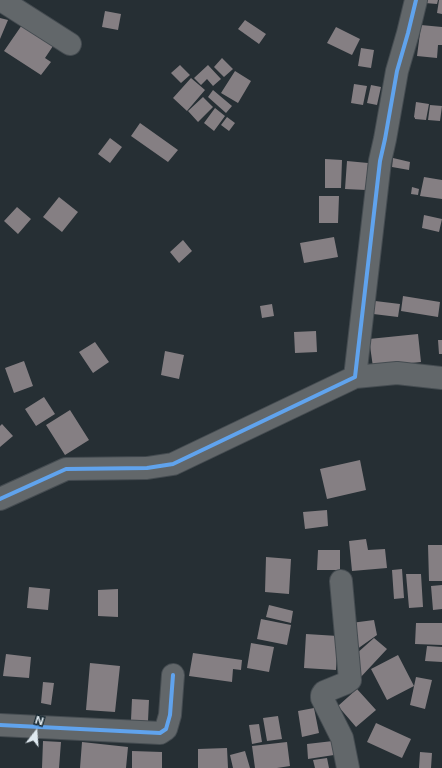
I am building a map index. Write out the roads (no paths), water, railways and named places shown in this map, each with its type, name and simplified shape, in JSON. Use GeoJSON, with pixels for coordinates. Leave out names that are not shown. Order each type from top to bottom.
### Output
{"type":"FeatureCollection","features":[{"type":"Feature","properties":{"kind":"street"},"geometry":{"type":"LineString","coordinates":[[1,0],[70,44]]}},
{"type":"Feature","properties":{"kind":"street"},"geometry":{"type":"LineString","coordinates":[[355,377],[380,162],[397,71],[416,0]]}},
{"type":"Feature","properties":{"kind":"street"},"geometry":{"type":"LineString","coordinates":[[0,499],[66,469],[147,468],[172,464],[355,377],[397,373],[442,378]]}},
{"type":"Feature","properties":{"kind":"street"},"geometry":{"type":"LineString","coordinates":[[341,581],[350,680],[324,692],[322,698],[342,738],[348,768]]}},
{"type":"Feature","properties":{"kind":"street"},"geometry":{"type":"LineString","coordinates":[[0,725],[160,733],[166,729],[170,714],[173,675]]}}]}
